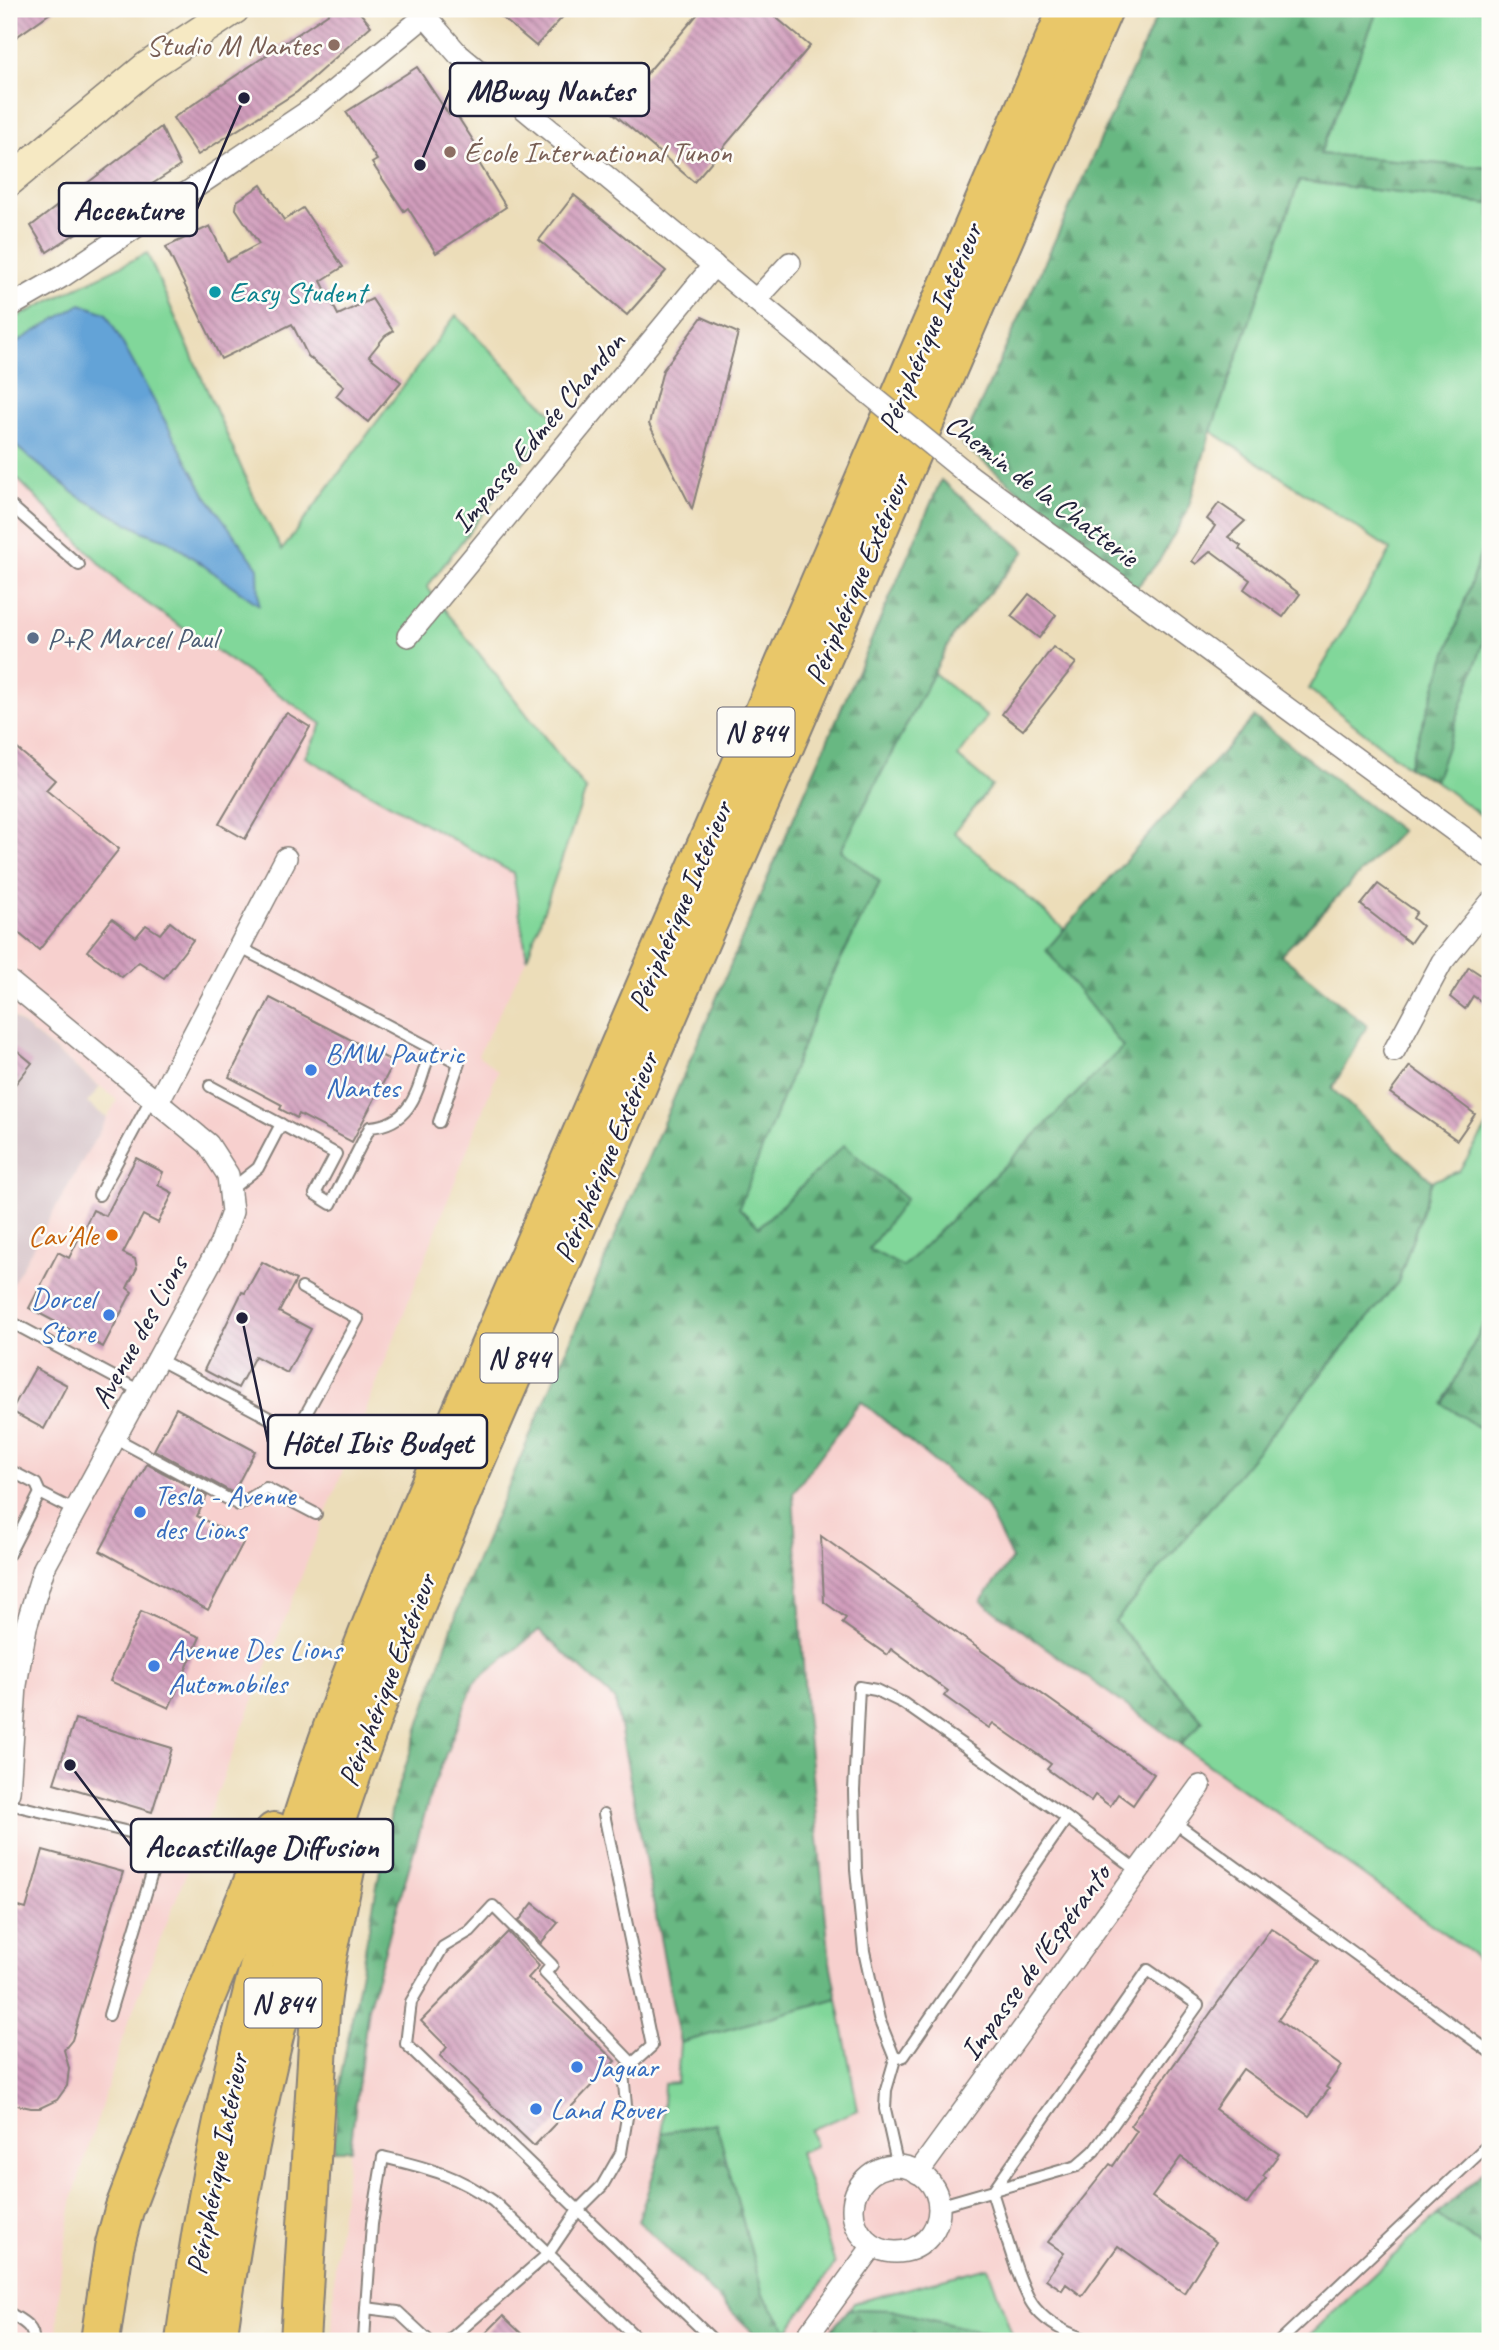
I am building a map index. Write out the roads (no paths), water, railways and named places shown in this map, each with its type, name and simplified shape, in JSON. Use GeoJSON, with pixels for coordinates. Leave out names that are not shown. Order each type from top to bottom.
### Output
{"type":"FeatureCollection","features":[{"type":"Feature","properties":{"kind":"highway","name":"Périphérique Intérieur"},"geometry":{"type":"LineString","coordinates":[[185,2341],[211,2178],[244,2027],[282,1883],[319,1767],[364,1645],[428,1490],[1068,9]]}},
{"type":"Feature","properties":{"kind":"highway","name":"Périphérique Extérieur"},"geometry":{"type":"LineString","coordinates":[[217,2341],[247,2162],[296,1954],[343,1797],[387,1674],[481,1446],[1103,9]]}},
{"type":"Feature","properties":{"kind":"highway"},"geometry":{"type":"LineString","coordinates":[[300,2341],[323,1984],[341,1881],[395,1705],[387,1674]]}},
{"type":"Feature","properties":{"kind":"highway"},"geometry":{"type":"LineString","coordinates":[[100,2341],[114,2248],[140,2166],[293,1784],[319,1767]]}},
{"type":"Feature","properties":{"kind":"street"},"geometry":{"type":"LineString","coordinates":[[9,181],[147,67],[234,9]]}},
{"type":"Feature","properties":{"kind":"street"},"geometry":{"type":"LineString","coordinates":[[10,303],[75,268],[313,108],[422,12]]}},
{"type":"Feature","properties":{"kind":"street","name":"Chemin de la Chatterie"},"geometry":{"type":"LineString","coordinates":[[422,12],[458,54],[969,475],[1490,857]]}},
{"type":"Feature","properties":{"kind":"street"},"geometry":{"type":"LineString","coordinates":[[756,300],[790,263]]}},
{"type":"Feature","properties":{"kind":"street","name":"Impasse Edmée Chandon"},"geometry":{"type":"LineString","coordinates":[[408,636],[714,265]]}},
{"type":"Feature","properties":{"kind":"street"},"geometry":{"type":"LineString","coordinates":[[155,1100],[286,858]]}},
{"type":"Feature","properties":{"kind":"street"},"geometry":{"type":"LineString","coordinates":[[1394,1051],[1442,962],[1490,903]]}},
{"type":"Feature","properties":{"kind":"street","name":"Avenue des Lions"},"geometry":{"type":"LineString","coordinates":[[9,981],[208,1144],[228,1175],[232,1213],[220,1245],[44,1568],[26,1627],[15,1648],[16,1685],[9,1793]]}},
{"type":"Feature","properties":{"kind":"street","name":"Impasse de l'Espéranto"},"geometry":{"type":"LineString","coordinates":[[908,2170],[1200,1786]]}},
{"type":"Feature","properties":{"kind":"street"},"geometry":{"type":"LineString","coordinates":[[908,2170],[928,2182],[939,2206],[938,2219],[932,2232],[912,2249],[899,2252],[873,2246],[862,2236],[855,2223],[853,2208],[856,2194],[864,2181],[875,2172],[908,2170]]}},
{"type":"Feature","properties":{"kind":"street"},"geometry":{"type":"LineString","coordinates":[[804,2341],[873,2246]]}},
{"type":"Feature","properties":{"kind":"lane"},"geometry":{"type":"LineString","coordinates":[[9,504],[79,565]]}},
{"type":"Feature","properties":{"kind":"lane"},"geometry":{"type":"LineString","coordinates":[[239,947],[459,1063],[439,1122]]}},
{"type":"Feature","properties":{"kind":"lane"},"geometry":{"type":"LineString","coordinates":[[210,1086],[336,1154],[315,1194],[331,1204],[370,1127],[386,1126],[406,1113],[431,1049]]}},
{"type":"Feature","properties":{"kind":"lane"},"geometry":{"type":"LineString","coordinates":[[99,1195],[155,1100]]}},
{"type":"Feature","properties":{"kind":"lane"},"geometry":{"type":"LineString","coordinates":[[230,1190],[258,1168],[281,1124]]}},
{"type":"Feature","properties":{"kind":"lane"},"geometry":{"type":"LineString","coordinates":[[296,1432],[358,1319],[302,1289]]}},
{"type":"Feature","properties":{"kind":"lane"},"geometry":{"type":"LineString","coordinates":[[9,1321],[141,1391]]}},
{"type":"Feature","properties":{"kind":"lane"},"geometry":{"type":"LineString","coordinates":[[158,1359],[337,1454]]}},
{"type":"Feature","properties":{"kind":"lane"},"geometry":{"type":"LineString","coordinates":[[115,1438],[239,1505],[267,1488],[316,1514]]}},
{"type":"Feature","properties":{"kind":"lane"},"geometry":{"type":"LineString","coordinates":[[9,1470],[36,1484],[40,1493],[75,1511]]}},
{"type":"Feature","properties":{"kind":"lane"},"geometry":{"type":"LineString","coordinates":[[9,1553],[40,1493]]}},
{"type":"Feature","properties":{"kind":"lane"},"geometry":{"type":"LineString","coordinates":[[908,2170],[886,2109],[886,2090],[895,2059],[879,2019],[864,1951],[856,1869],[854,1791],[859,1687],[876,1690],[902,1703],[1138,1871]]}},
{"type":"Feature","properties":{"kind":"lane"},"geometry":{"type":"LineString","coordinates":[[9,1804],[142,1835],[153,1845],[156,1860],[109,2015]]}},
{"type":"Feature","properties":{"kind":"lane"},"geometry":{"type":"LineString","coordinates":[[448,2341],[548,2254],[578,2210],[602,2186],[621,2152],[627,2117],[623,2072],[652,2046],[604,1814]]}},
{"type":"Feature","properties":{"kind":"lane"},"geometry":{"type":"LineString","coordinates":[[895,2059],[904,2056],[1067,1818]]}},
{"type":"Feature","properties":{"kind":"lane"},"geometry":{"type":"LineString","coordinates":[[1174,1822],[1490,2052]]}},
{"type":"Feature","properties":{"kind":"lane"},"geometry":{"type":"LineString","coordinates":[[632,2063],[545,1973],[552,1965],[493,1906],[470,1931],[443,1947],[411,2002],[406,2044],[714,2341]]}},
{"type":"Feature","properties":{"kind":"lane"},"geometry":{"type":"LineString","coordinates":[[939,2206],[992,2192],[1077,2166],[1094,2151],[1198,2005],[1148,1970],[992,2192]]}},
{"type":"Feature","properties":{"kind":"lane"},"geometry":{"type":"LineString","coordinates":[[1280,2341],[1490,2143]]}},
{"type":"Feature","properties":{"kind":"lane"},"geometry":{"type":"LineString","coordinates":[[364,2341],[372,2224],[383,2157],[435,2170],[468,2183],[493,2201],[639,2341]]}},
{"type":"Feature","properties":{"kind":"lane"},"geometry":{"type":"LineString","coordinates":[[992,2192],[1025,2290],[1035,2308],[1057,2327],[1073,2336],[1091,2341]]}},
{"type":"Feature","properties":{"kind":"lane"},"geometry":{"type":"LineString","coordinates":[[366,2308],[398,2312],[429,2341]]}},
{"type":"Feature","properties":{"kind":"lane"},"geometry":{"type":"LineString","coordinates":[[9,2313],[30,2327],[34,2335],[33,2341]]}},
{"type":"Feature","properties":{"kind":"water"},"geometry":{"type":"Polygon","coordinates":[[[81,304],[106,313],[205,494],[258,568],[259,605],[169,541],[144,532],[79,497],[18,448],[9,435],[9,347],[81,304]]]}},
{"type":"Feature","properties":{"kind":"place","name":"Studio M Nantes"},"geometry":{"type":"Point","coordinates":[334,45]}},
{"type":"Feature","properties":{"kind":"place","name":"Accenture"},"geometry":{"type":"Point","coordinates":[244,98]}},
{"type":"Feature","properties":{"kind":"place","name":"École International Tunon"},"geometry":{"type":"Point","coordinates":[450,152]}},
{"type":"Feature","properties":{"kind":"place","name":"MBway Nantes"},"geometry":{"type":"Point","coordinates":[420,165]}},
{"type":"Feature","properties":{"kind":"place","name":"Easy Student"},"geometry":{"type":"Point","coordinates":[215,292]}},
{"type":"Feature","properties":{"kind":"place","name":"P+R Marcel Paul"},"geometry":{"type":"Point","coordinates":[33,638]}},
{"type":"Feature","properties":{"kind":"place","name":"BMW Pautric Nantes"},"geometry":{"type":"Point","coordinates":[311,1070]}},
{"type":"Feature","properties":{"kind":"place","name":"Cav'Ale"},"geometry":{"type":"Point","coordinates":[112,1235]}},
{"type":"Feature","properties":{"kind":"place","name":"Dorcel Store"},"geometry":{"type":"Point","coordinates":[109,1315]}},
{"type":"Feature","properties":{"kind":"place","name":"Hôtel Ibis Budget"},"geometry":{"type":"Point","coordinates":[242,1318]}},
{"type":"Feature","properties":{"kind":"place","name":"Tesla - Avenue des Lions"},"geometry":{"type":"Point","coordinates":[140,1512]}},
{"type":"Feature","properties":{"kind":"place","name":"Avenue Des Lions Automobiles"},"geometry":{"type":"Point","coordinates":[154,1666]}},
{"type":"Feature","properties":{"kind":"place","name":"Accastillage Diffusion"},"geometry":{"type":"Point","coordinates":[70,1765]}},
{"type":"Feature","properties":{"kind":"place","name":"Jaguar"},"geometry":{"type":"Point","coordinates":[577,2067]}},
{"type":"Feature","properties":{"kind":"place","name":"Land Rover"},"geometry":{"type":"Point","coordinates":[536,2109]}}]}
